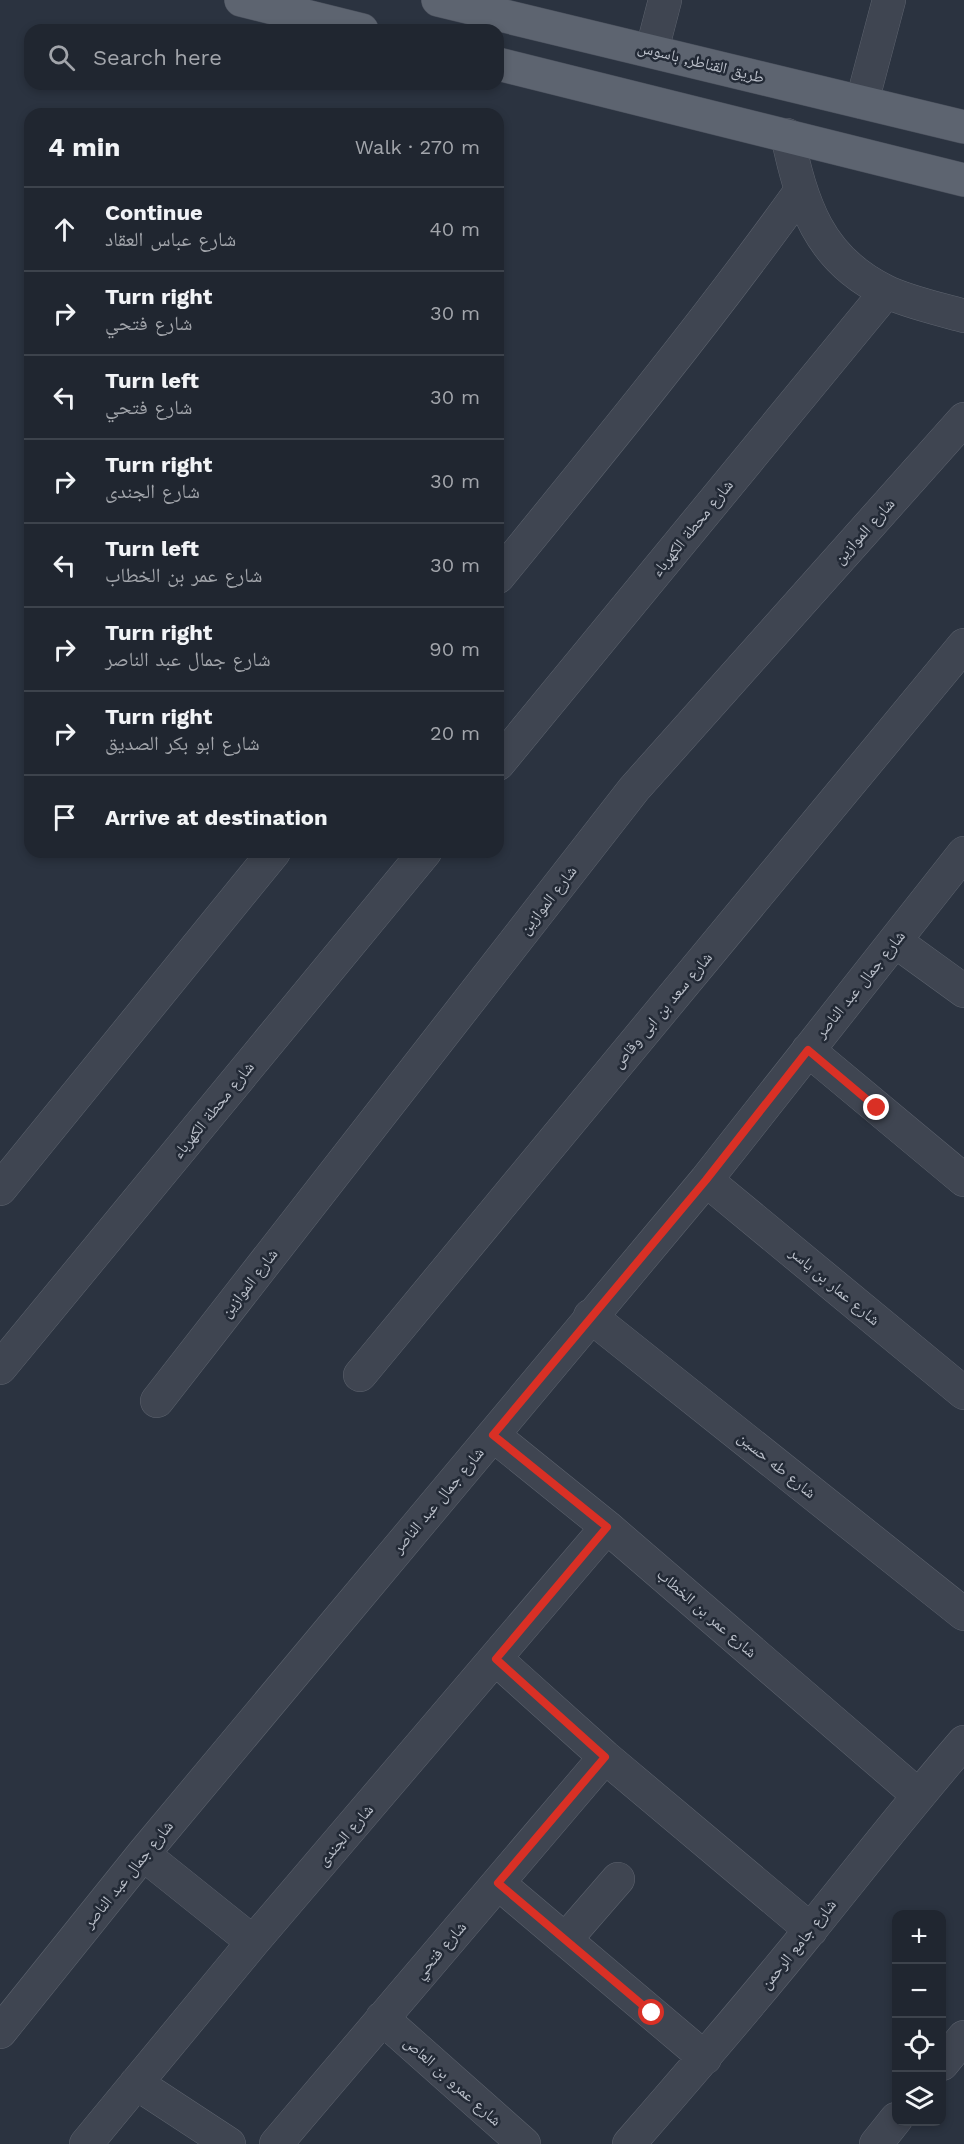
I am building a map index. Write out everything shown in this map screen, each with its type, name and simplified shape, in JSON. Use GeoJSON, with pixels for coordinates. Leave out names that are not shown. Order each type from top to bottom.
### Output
{"type":"FeatureCollection","features":[{"type":"Feature","properties":{"kind":"main road"},"geometry":{"type":"LineString","coordinates":[[241,0],[338,24]]}},
{"type":"Feature","properties":{"kind":"main road","name":"طريق القناطر, باسوس"},"geometry":{"type":"LineString","coordinates":[[438,0],[521,9],[652,50],[964,127]]}},
{"type":"Feature","properties":{"kind":"main road"},"geometry":{"type":"LineString","coordinates":[[504,65],[964,180]]}},
{"type":"Feature","properties":{"kind":"street"},"geometry":{"type":"LineString","coordinates":[[652,50],[665,0]]}},
{"type":"Feature","properties":{"kind":"street"},"geometry":{"type":"LineString","coordinates":[[862,102],[889,0]]}},
{"type":"Feature","properties":{"kind":"street"},"geometry":{"type":"LineString","coordinates":[[787,135],[800,192],[812,220],[829,246],[849,269],[886,292],[964,316]]}},
{"type":"Feature","properties":{"kind":"street"},"geometry":{"type":"LineString","coordinates":[[504,570],[628,418],[800,192]]}},
{"type":"Feature","properties":{"kind":"street","name":"شارع محطة الكهرباء"},"geometry":{"type":"LineString","coordinates":[[504,757],[886,292]]}},
{"type":"Feature","properties":{"kind":"street","name":"شارع الموازين"},"geometry":{"type":"LineString","coordinates":[[157,1401],[634,789],[964,419]]}},
{"type":"Feature","properties":{"kind":"street","name":"شارع سعد بن ابى وقاص"},"geometry":{"type":"LineString","coordinates":[[360,1375],[964,645]]}},
{"type":"Feature","properties":{"kind":"street","name":"شارع جمال عبد الناصر"},"geometry":{"type":"LineString","coordinates":[[0,2032],[144,1854],[590,1316],[706,1180],[964,854]]}},
{"type":"Feature","properties":{"kind":"street"},"geometry":{"type":"LineString","coordinates":[[0,1189],[269,858]]}},
{"type":"Feature","properties":{"kind":"street","name":"شارع محطة الكهرباء"},"geometry":{"type":"LineString","coordinates":[[0,1368],[420,858]]}},
{"type":"Feature","properties":{"kind":"street"},"geometry":{"type":"LineString","coordinates":[[895,941],[964,991]]}},
{"type":"Feature","properties":{"kind":"street"},"geometry":{"type":"LineString","coordinates":[[808,1050],[964,1180]]}},
{"type":"Feature","properties":{"kind":"street","name":"شارع عمار بن ياسر"},"geometry":{"type":"LineString","coordinates":[[706,1180],[964,1393]]}},
{"type":"Feature","properties":{"kind":"street","name":"شارع طه حسين"},"geometry":{"type":"LineString","coordinates":[[590,1316],[964,1614]]}},
{"type":"Feature","properties":{"kind":"street","name":"شارع عمر بن الخطاب"},"geometry":{"type":"LineString","coordinates":[[493,1435],[607,1527],[918,1795]]}},
{"type":"Feature","properties":{"kind":"street","name":"شارع الجندى"},"geometry":{"type":"LineString","coordinates":[[86,2144],[253,1942],[607,1527]]}},
{"type":"Feature","properties":{"kind":"street"},"geometry":{"type":"LineString","coordinates":[[496,1659],[605,1757],[811,1930]]}},
{"type":"Feature","properties":{"kind":"street","name":"شارع جامع الرحمن"},"geometry":{"type":"LineString","coordinates":[[629,2144],[705,2058],[811,1930],[918,1795],[964,1742]]}},
{"type":"Feature","properties":{"kind":"street","name":"شارع فتحي"},"geometry":{"type":"LineString","coordinates":[[276,2144],[605,1757]]}},
{"type":"Feature","properties":{"kind":"street"},"geometry":{"type":"LineString","coordinates":[[144,1854],[253,1942]]}},
{"type":"Feature","properties":{"kind":"street"},"geometry":{"type":"LineString","coordinates":[[565,1940],[618,1879]]}},
{"type":"Feature","properties":{"kind":"street"},"geometry":{"type":"LineString","coordinates":[[498,1883],[705,2058]]}},
{"type":"Feature","properties":{"kind":"street","name":"شارع عمرو بن العاص"},"geometry":{"type":"LineString","coordinates":[[382,2018],[524,2144]]}},
{"type":"Feature","properties":{"kind":"street"},"geometry":{"type":"LineString","coordinates":[[946,2059],[964,2037]]}},
{"type":"Feature","properties":{"kind":"street"},"geometry":{"type":"LineString","coordinates":[[136,2084],[230,2144]]}},
{"type":"Feature","properties":{"kind":"street"},"geometry":{"type":"LineString","coordinates":[[876,2144],[892,2125]]}},
{"type":"Feature","properties":{"kind":"route"},"geometry":{"type":"LineString","coordinates":[[652,2013],[498,1883],[605,1757],[496,1659],[607,1527],[493,1435],[590,1316],[706,1180],[808,1050],[877,1108]]}}]}
